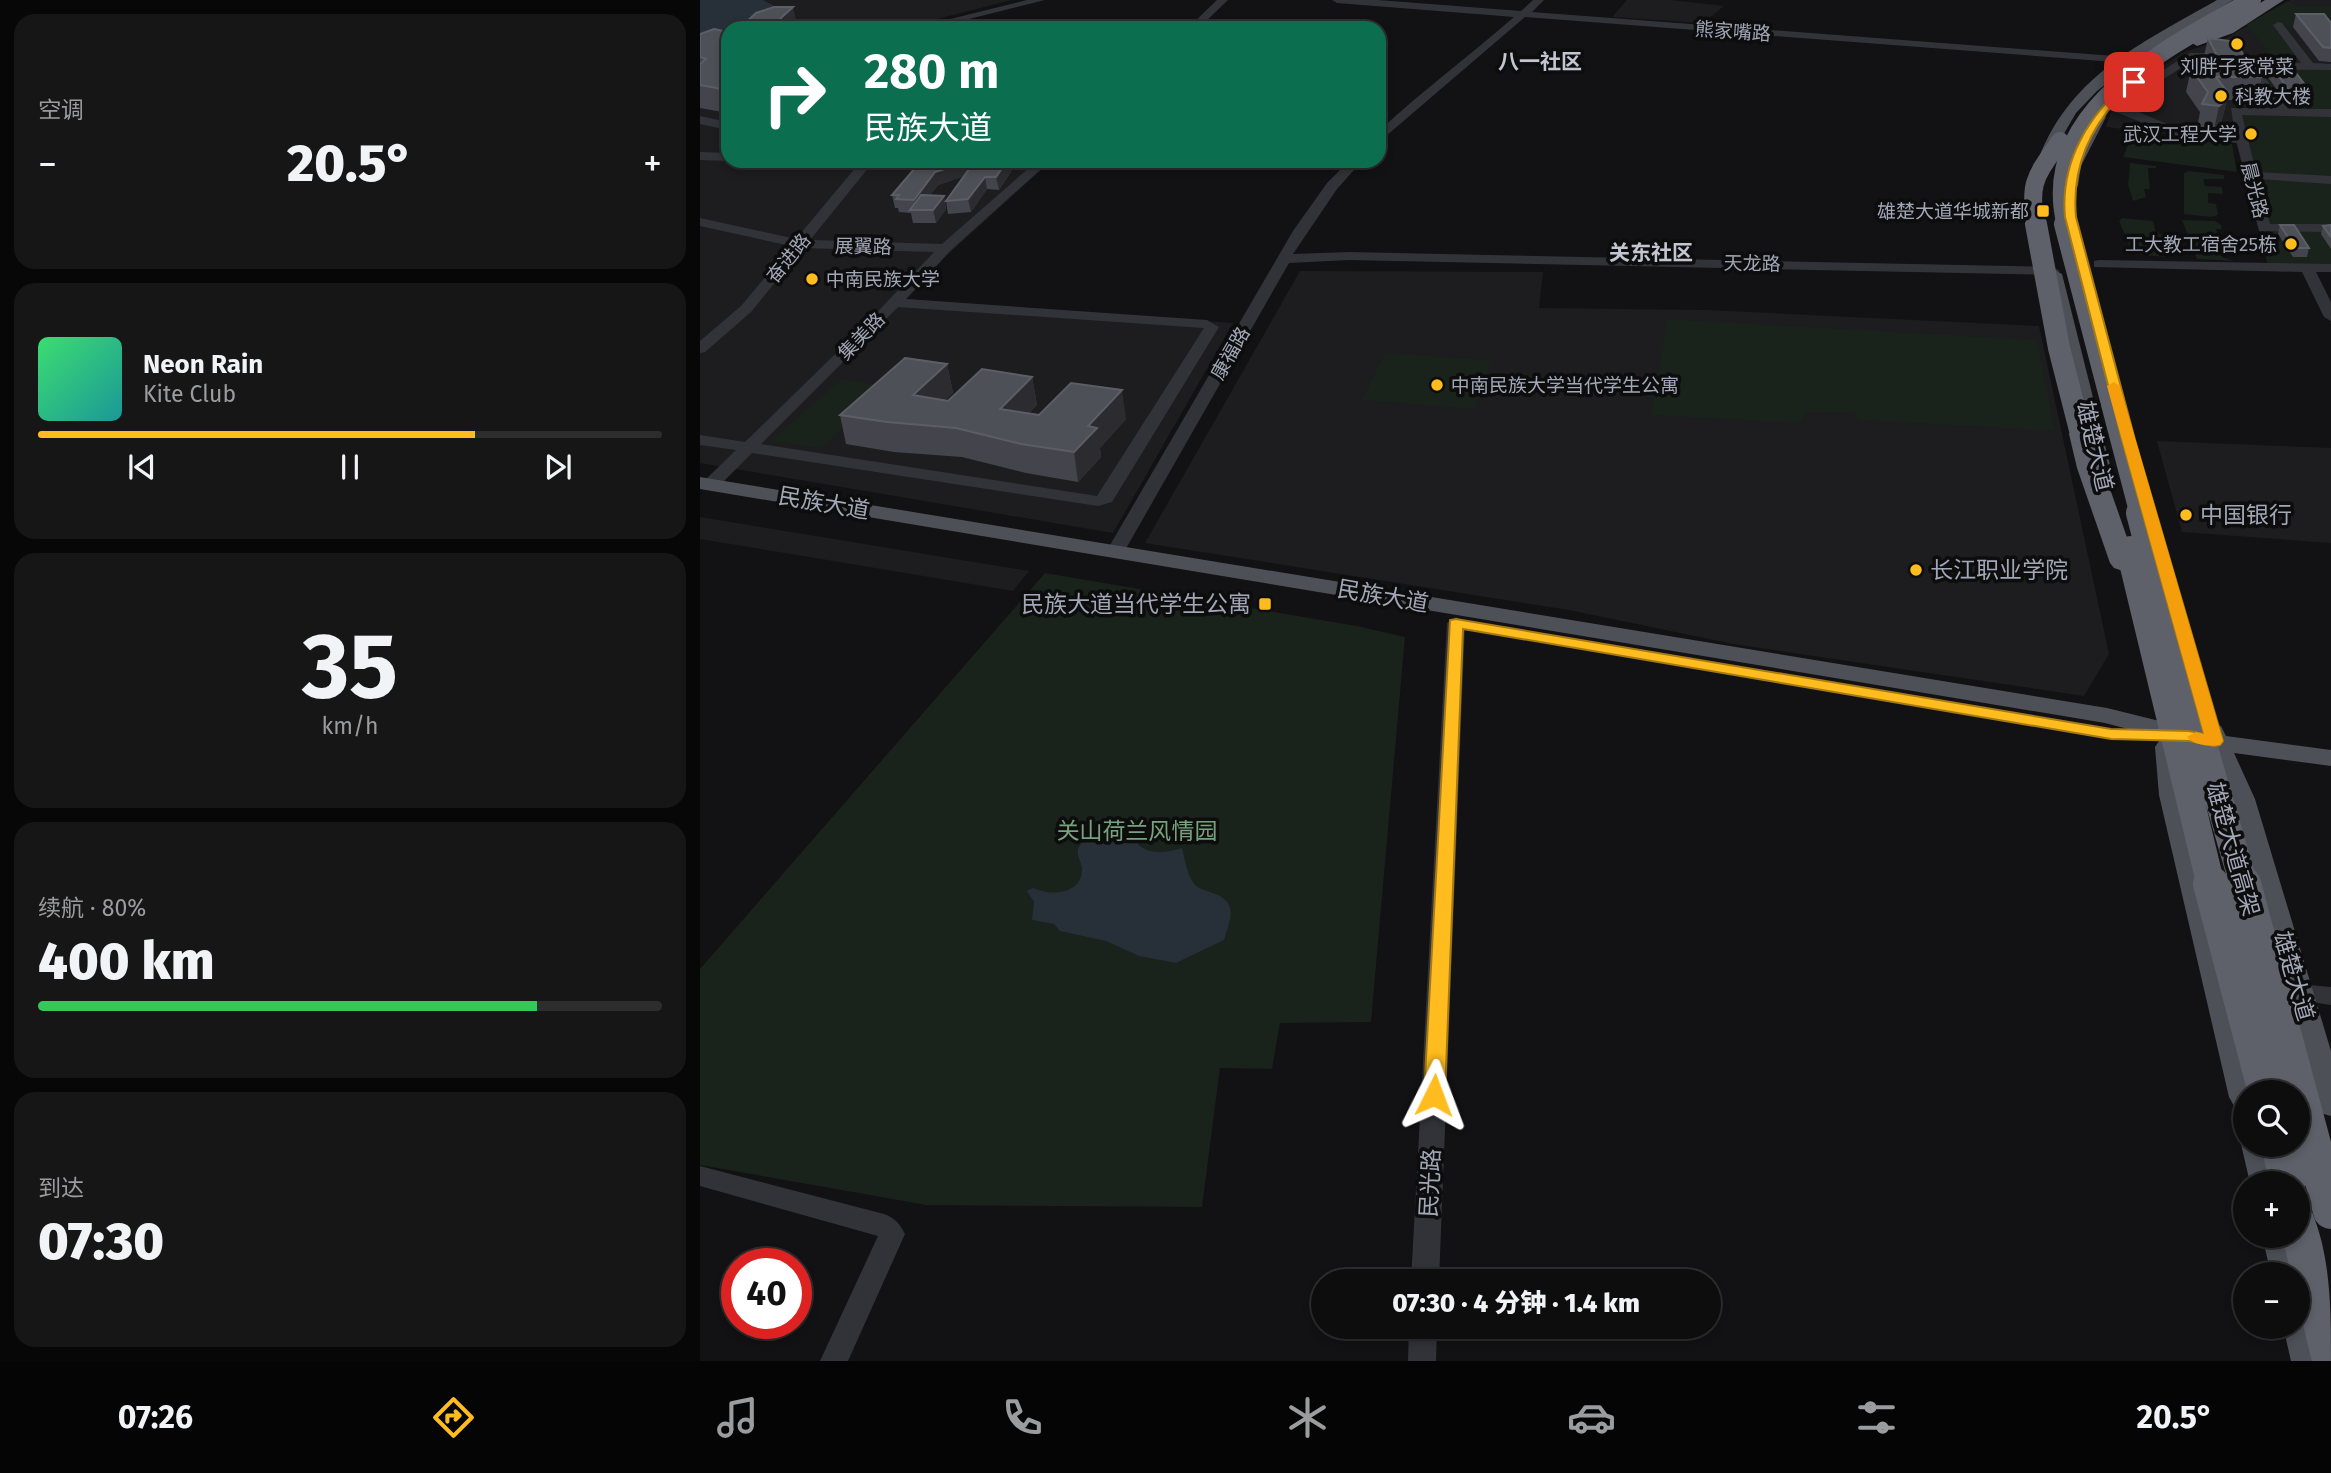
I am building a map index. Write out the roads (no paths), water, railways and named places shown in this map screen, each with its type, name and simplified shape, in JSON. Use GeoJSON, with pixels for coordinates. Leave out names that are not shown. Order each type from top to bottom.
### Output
{"type":"FeatureCollection","features":[{"type":"Feature","properties":{"kind":"highway"},"geometry":{"type":"LineString","coordinates":[[2197,41],[2227,30],[2242,7],[2276,0]]}},
{"type":"Feature","properties":{"kind":"highway","name":"雄楚大道高架"},"geometry":{"type":"LineString","coordinates":[[2242,7],[2107,80],[2079,109],[2060,141],[2050,167],[2049,217],[2197,829],[2263,1080]]}},
{"type":"Feature","properties":{"kind":"highway","name":"雄楚大道高架"},"geometry":{"type":"LineString","coordinates":[[2242,7],[2150,61],[2120,85],[2088,117],[2075,137],[2064,166],[2064,219],[2175,648],[2233,845],[2331,1211]]}},
{"type":"Feature","properties":{"kind":"highway"},"geometry":{"type":"LineString","coordinates":[[2060,141],[2038,174],[2031,198],[2059,348],[2081,434],[2123,564]]}},
{"type":"Feature","properties":{"kind":"highway"},"geometry":{"type":"LineString","coordinates":[[2304,1248],[2331,1359]]}},
{"type":"Feature","properties":{"kind":"main road","name":"雄楚大道"},"geometry":{"type":"LineString","coordinates":[[2226,0],[2128,60],[2083,96],[2064,117],[2048,145],[2040,188],[2040,215],[2123,564],[2190,736],[2242,799],[2331,1104]]}},
{"type":"Feature","properties":{"kind":"main road","name":"雄楚大道"},"geometry":{"type":"LineString","coordinates":[[2241,1080],[2172,795],[2190,736],[2128,440],[2070,217],[2068,194],[2073,166],[2087,134],[2117,107],[2150,70],[2260,0]]}},
{"type":"Feature","properties":{"kind":"main road"},"geometry":{"type":"LineString","coordinates":[[2083,96],[2083,100],[2092,104],[2117,107]]}},
{"type":"Feature","properties":{"kind":"main road","name":"民族大道"},"geometry":{"type":"LineString","coordinates":[[703,489],[1456,623],[2111,734],[2253,736],[2331,745]]}},
{"type":"Feature","properties":{"kind":"main road","name":"民族大道"},"geometry":{"type":"LineString","coordinates":[[703,489],[1115,552],[2108,716],[2255,750],[2331,758]]}},
{"type":"Feature","properties":{"kind":"main road"},"geometry":{"type":"LineString","coordinates":[[2304,1339],[2309,1361]]}},
{"type":"Feature","properties":{"kind":"street"},"geometry":{"type":"LineString","coordinates":[[949,21],[1040,0]]}},
{"type":"Feature","properties":{"kind":"street"},"geometry":{"type":"LineString","coordinates":[[1200,21],[1223,0]]}},
{"type":"Feature","properties":{"kind":"street","name":"熊家嘴路"},"geometry":{"type":"LineString","coordinates":[[1337,0],[2128,60]]}},
{"type":"Feature","properties":{"kind":"street"},"geometry":{"type":"LineString","coordinates":[[1386,131],[1426,94],[1525,15],[1539,0]]}},
{"type":"Feature","properties":{"kind":"street"},"geometry":{"type":"LineString","coordinates":[[2278,25],[2310,67]]}},
{"type":"Feature","properties":{"kind":"street"},"geometry":{"type":"LineString","coordinates":[[2117,107],[2194,55],[2232,56],[2251,66],[2284,112],[2331,113]]}},
{"type":"Feature","properties":{"kind":"street"},"geometry":{"type":"LineString","coordinates":[[2251,66],[2331,67]]}},
{"type":"Feature","properties":{"kind":"street"},"geometry":{"type":"LineString","coordinates":[[2117,107],[2177,132],[2242,140]]}},
{"type":"Feature","properties":{"kind":"street","name":"晨光路"},"geometry":{"type":"LineString","coordinates":[[2284,112],[2235,111],[2264,228],[2331,228]]}},
{"type":"Feature","properties":{"kind":"street"},"geometry":{"type":"LineString","coordinates":[[700,120],[721,124]]}},
{"type":"Feature","properties":{"kind":"street"},"geometry":{"type":"LineString","coordinates":[[700,156],[721,157]]}},
{"type":"Feature","properties":{"kind":"street","name":"奋进路"},"geometry":{"type":"LineString","coordinates":[[700,349],[736,319],[862,168]]}},
{"type":"Feature","properties":{"kind":"street","name":"集美路"},"geometry":{"type":"LineString","coordinates":[[703,489],[749,447],[945,248],[1036,168]]}},
{"type":"Feature","properties":{"kind":"street","name":"康福路"},"geometry":{"type":"LineString","coordinates":[[1115,552],[1300,231],[1332,186],[1349,168]]}},
{"type":"Feature","properties":{"kind":"street"},"geometry":{"type":"LineString","coordinates":[[2251,175],[2331,180]]}},
{"type":"Feature","properties":{"kind":"street","name":"展翼路"},"geometry":{"type":"LineString","coordinates":[[700,222],[799,244],[945,248]]}},
{"type":"Feature","properties":{"kind":"street","name":"天龙路"},"geometry":{"type":"LineString","coordinates":[[1284,259],[1349,256],[1670,261],[2053,271]]}},
{"type":"Feature","properties":{"kind":"street"},"geometry":{"type":"LineString","coordinates":[[2099,264],[2331,268]]}},
{"type":"Feature","properties":{"kind":"street"},"geometry":{"type":"LineString","coordinates":[[2307,268],[2331,317]]}},
{"type":"Feature","properties":{"kind":"street"},"geometry":{"type":"LineString","coordinates":[[700,440],[1098,501],[1106,498],[1212,327],[1207,324],[894,302]]}},
{"type":"Feature","properties":{"kind":"street","name":"民光路"},"geometry":{"type":"LineString","coordinates":[[1426,1269],[1456,623]]}},
{"type":"Feature","properties":{"kind":"street"},"geometry":{"type":"LineString","coordinates":[[2299,993],[2331,996]]}},
{"type":"Feature","properties":{"kind":"street"},"geometry":{"type":"LineString","coordinates":[[700,1176],[884,1225],[892,1234],[834,1361]]}},
{"type":"Feature","properties":{"kind":"street"},"geometry":{"type":"LineString","coordinates":[[1422,1361],[1423,1339]]}},
{"type":"Feature","properties":{"kind":"place","name":"刘胖子家常菜"},"geometry":{"type":"Point","coordinates":[2237,44]}},
{"type":"Feature","properties":{"kind":"place","name":"科教大楼"},"geometry":{"type":"Point","coordinates":[2221,96]}},
{"type":"Feature","properties":{"kind":"place","name":"武汉工程大学"},"geometry":{"type":"Point","coordinates":[2251,134]}},
{"type":"Feature","properties":{"kind":"place","name":"雄楚大道华城新都"},"geometry":{"type":"Point","coordinates":[2043,211]}},
{"type":"Feature","properties":{"kind":"place","name":"工大教工宿舍25栋"},"geometry":{"type":"Point","coordinates":[2291,244]}},
{"type":"Feature","properties":{"kind":"place","name":"中南民族大学"},"geometry":{"type":"Point","coordinates":[812,279]}},
{"type":"Feature","properties":{"kind":"place","name":"中南民族大学当代学生公寓"},"geometry":{"type":"Point","coordinates":[1437,385]}},
{"type":"Feature","properties":{"kind":"place","name":"中国银行"},"geometry":{"type":"Point","coordinates":[2186,515]}},
{"type":"Feature","properties":{"kind":"place","name":"长江职业学院"},"geometry":{"type":"Point","coordinates":[1916,570]}},
{"type":"Feature","properties":{"kind":"place","name":"民族大道当代学生公寓"},"geometry":{"type":"Point","coordinates":[1265,604]}},
{"type":"Feature","properties":{"kind":"district","name":"八一社区"},"geometry":{"type":"Point","coordinates":[1540,62]}},
{"type":"Feature","properties":{"kind":"district","name":"关东社区"},"geometry":{"type":"Point","coordinates":[1651,253]}},
{"type":"Feature","properties":{"kind":"park label","name":"关山荷兰风情园"},"geometry":{"type":"Point","coordinates":[1137,831]}}]}
